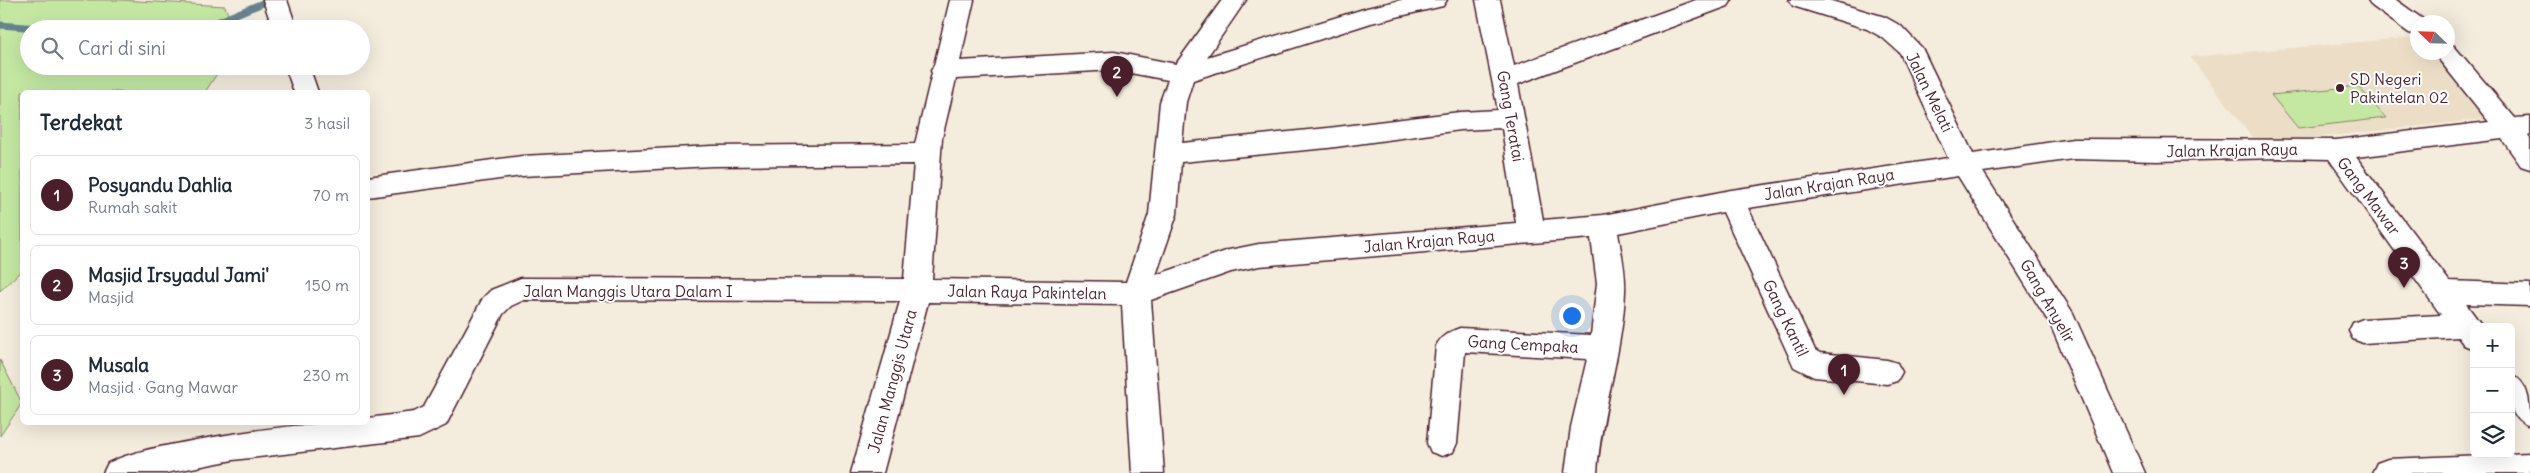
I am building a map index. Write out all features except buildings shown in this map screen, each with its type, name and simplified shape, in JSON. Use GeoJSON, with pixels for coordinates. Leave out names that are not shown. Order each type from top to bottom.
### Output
{"type":"FeatureCollection","features":[{"type":"Feature","properties":{"kind":"street","name":"Jalan Manggis Utara"},"geometry":{"type":"LineString","coordinates":[[866,473],[917,290],[929,138],[943,71],[962,0]]}},
{"type":"Feature","properties":{"kind":"street"},"geometry":{"type":"LineString","coordinates":[[1148,473],[1136,294],[1164,214],[1173,102],[1182,74],[1234,0]]}},
{"type":"Feature","properties":{"kind":"street"},"geometry":{"type":"LineString","coordinates":[[943,71],[1114,61],[1182,74],[1367,16],[1435,0]]}},
{"type":"Feature","properties":{"kind":"street","name":"Gang Teratai"},"geometry":{"type":"LineString","coordinates":[[1488,0],[1505,79],[1531,233]]}},
{"type":"Feature","properties":{"kind":"street"},"geometry":{"type":"LineString","coordinates":[[1505,79],[1720,0]]}},
{"type":"Feature","properties":{"kind":"street","name":"Jalan Melati"},"geometry":{"type":"LineString","coordinates":[[1801,0],[1876,23],[1901,39],[1910,48],[1964,164]]}},
{"type":"Feature","properties":{"kind":"street"},"geometry":{"type":"LineString","coordinates":[[2380,0],[2410,21]]}},
{"type":"Feature","properties":{"kind":"street"},"geometry":{"type":"LineString","coordinates":[[276,3],[281,20]]}},
{"type":"Feature","properties":{"kind":"street"},"geometry":{"type":"LineString","coordinates":[[2453,60],[2519,127],[2530,160]]}},
{"type":"Feature","properties":{"kind":"street"},"geometry":{"type":"LineString","coordinates":[[300,75],[305,90]]}},
{"type":"Feature","properties":{"kind":"street"},"geometry":{"type":"LineString","coordinates":[[1169,154],[1328,138],[1460,121],[1512,118]]}},
{"type":"Feature","properties":{"kind":"street","name":"Jalan Krajan Raya"},"geometry":{"type":"LineString","coordinates":[[1136,294],[1229,261],[1259,255],[1603,226],[1731,200],[2073,149],[2157,151],[2279,148],[2336,150],[2519,127]]}},
{"type":"Feature","properties":{"kind":"street","name":"Gang Mawar"},"geometry":{"type":"LineString","coordinates":[[2336,150],[2469,331]]}},
{"type":"Feature","properties":{"kind":"street"},"geometry":{"type":"LineString","coordinates":[[370,187],[522,166],[712,156],[928,154]]}},
{"type":"Feature","properties":{"kind":"street","name":"Gang Anyelir"},"geometry":{"type":"LineString","coordinates":[[1964,164],[2063,321],[2129,473]]}},
{"type":"Feature","properties":{"kind":"street","name":"Gang Kantil"},"geometry":{"type":"LineString","coordinates":[[1731,200],[1804,358],[1814,365],[1887,372]]}},
{"type":"Feature","properties":{"kind":"street","name":"Gang Cempaka"},"geometry":{"type":"LineString","coordinates":[[1581,473],[1585,426],[1604,348],[1611,290],[1603,226]]}},
{"type":"Feature","properties":{"kind":"street","name":"Jalan Manggis Utara Dalam I"},"geometry":{"type":"LineString","coordinates":[[119,473],[136,465],[236,435],[419,425],[428,422],[435,416],[493,306],[501,298],[521,289],[917,290]]}},
{"type":"Feature","properties":{"kind":"street","name":"Jalan Raya Pakintelan"},"geometry":{"type":"LineString","coordinates":[[917,290],[1136,294]]}},
{"type":"Feature","properties":{"kind":"street"},"geometry":{"type":"LineString","coordinates":[[2440,292],[2530,295]]}},
{"type":"Feature","properties":{"kind":"street"},"geometry":{"type":"LineString","coordinates":[[2362,331],[2469,331]]}},
{"type":"Feature","properties":{"kind":"street","name":"Gang Cempaka"},"geometry":{"type":"LineString","coordinates":[[1442,443],[1451,346],[1455,341],[1604,348]]}},
{"type":"Feature","properties":{"kind":"street"},"geometry":{"type":"LineString","coordinates":[[2515,392],[2530,413]]}},
{"type":"Feature","properties":{"kind":"street"},"geometry":{"type":"LineString","coordinates":[[2388,473],[2530,467]]}},
{"type":"Feature","properties":{"kind":"shaded area","name":"SD Negeri Pakintelan 02"},"geometry":{"type":"Polygon","coordinates":[[[2410,38],[2410,60],[2442,60],[2492,118],[2258,144],[2190,57],[2410,38]]]}},
{"type":"Feature","properties":{"kind":"green space"},"geometry":{"type":"Polygon","coordinates":[[[0,0],[121,0],[225,6],[230,20],[20,20],[20,75],[216,75],[206,90],[20,90],[20,272],[0,291],[0,0]]]}},
{"type":"Feature","properties":{"kind":"green space"},"geometry":{"type":"Polygon","coordinates":[[[2358,86],[2386,118],[2298,128],[2271,95],[2358,86]]]}},
{"type":"Feature","properties":{"kind":"green space"},"geometry":{"type":"Polygon","coordinates":[[[0,360],[20,399],[20,406],[0,436],[0,360]]]}},
{"type":"Feature","properties":{"kind":"waterway"},"geometry":{"type":"LineString","coordinates":[[222,20],[270,0]]}},
{"type":"Feature","properties":{"kind":"waterway"},"geometry":{"type":"LineString","coordinates":[[0,25],[20,27]]}},
{"type":"Feature","properties":{"kind":"place","name":"SD Negeri Pakintelan 02"},"geometry":{"type":"Point","coordinates":[2340,88]}},
{"type":"Feature","properties":{"kind":"place","name":"Masjid Irsyadul Jami'"},"geometry":{"type":"Point","coordinates":[1117,97]}},
{"type":"Feature","properties":{"kind":"place","name":"Musala"},"geometry":{"type":"Point","coordinates":[2404,288]}},
{"type":"Feature","properties":{"kind":"place","name":"Posyandu Dahlia"},"geometry":{"type":"Point","coordinates":[1844,395]}}]}
